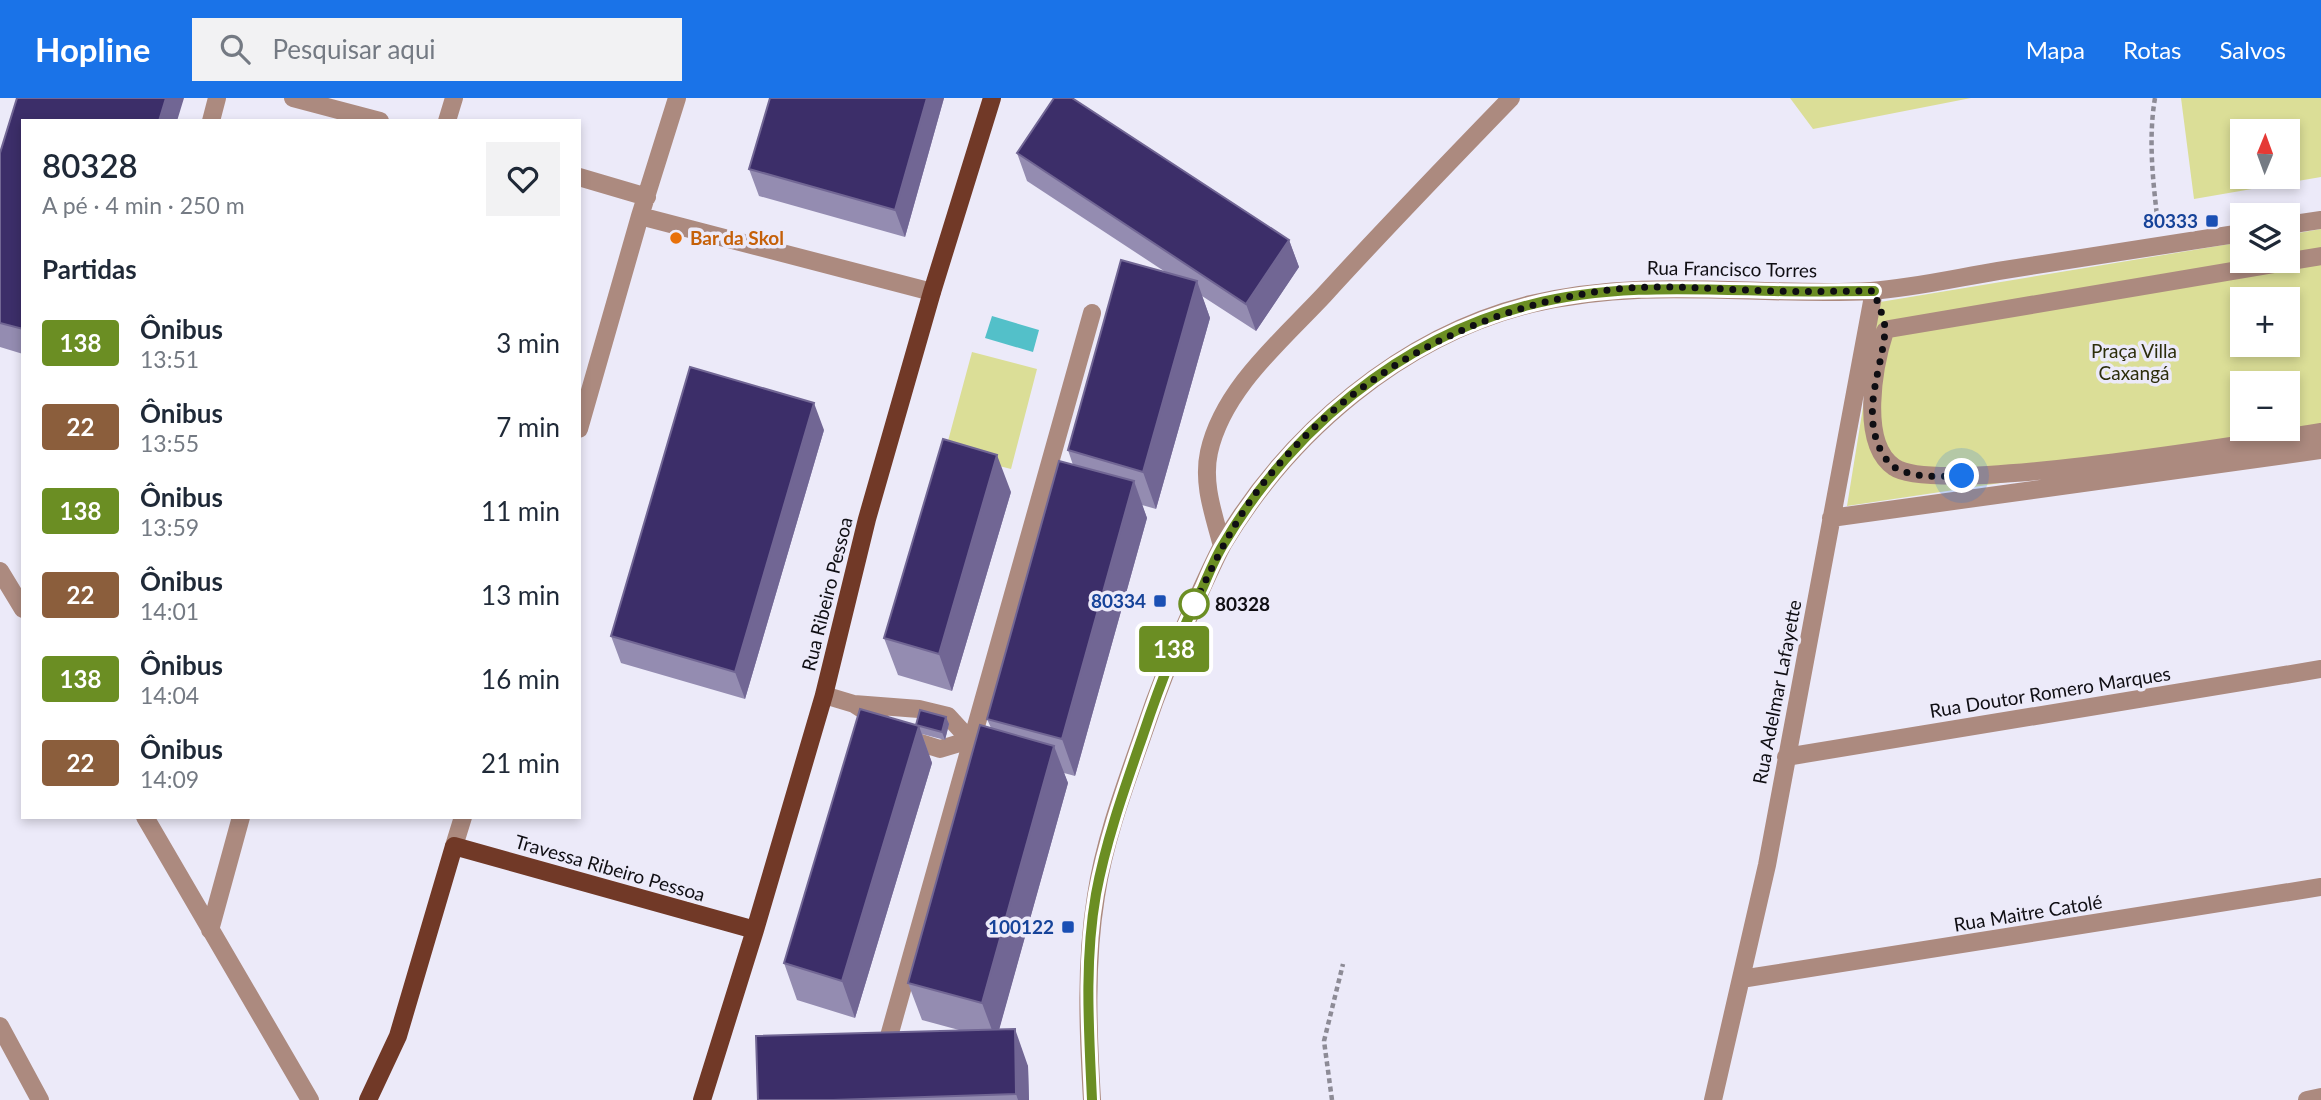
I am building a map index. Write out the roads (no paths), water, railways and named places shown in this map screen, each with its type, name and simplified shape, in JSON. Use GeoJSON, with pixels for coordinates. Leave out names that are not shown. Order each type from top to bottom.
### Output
{"type":"FeatureCollection","features":[{"type":"Feature","properties":{"kind":"main road","name":"Rua Ribeiro Pessoa"},"geometry":{"type":"LineString","coordinates":[[702,1100],[824,695],[867,519],[932,292],[992,98]]}},
{"type":"Feature","properties":{"kind":"main road","name":"Travessa Ribeiro Pessoa"},"geometry":{"type":"LineString","coordinates":[[454,846],[755,930]]}},
{"type":"Feature","properties":{"kind":"main road"},"geometry":{"type":"LineString","coordinates":[[368,1100],[398,1036],[454,846]]}},
{"type":"Feature","properties":{"kind":"street"},"geometry":{"type":"LineString","coordinates":[[212,119],[217,98]]}},
{"type":"Feature","properties":{"kind":"street"},"geometry":{"type":"LineString","coordinates":[[293,98],[372,119]]}},
{"type":"Feature","properties":{"kind":"street"},"geometry":{"type":"LineString","coordinates":[[448,119],[454,98]]}},
{"type":"Feature","properties":{"kind":"street"},"geometry":{"type":"LineString","coordinates":[[581,422],[677,98]]}},
{"type":"Feature","properties":{"kind":"street"},"geometry":{"type":"LineString","coordinates":[[1222,546],[1206,483],[1209,452],[1222,414],[1239,386],[1511,98]]}},
{"type":"Feature","properties":{"kind":"street"},"geometry":{"type":"LineString","coordinates":[[581,178],[647,197]]}},
{"type":"Feature","properties":{"kind":"street"},"geometry":{"type":"LineString","coordinates":[[640,216],[932,292]]}},
{"type":"Feature","properties":{"kind":"street"},"geometry":{"type":"LineString","coordinates":[[2300,223],[2321,220]]}},
{"type":"Feature","properties":{"kind":"street","name":"Rua Francisco Torres"},"geometry":{"type":"LineString","coordinates":[[1092,1100],[1088,1025],[1089,960],[1096,894],[1119,803],[1152,707],[1182,630],[1222,546],[1269,477],[1334,409],[1400,360],[1467,326],[1529,305],[1610,290],[1680,287],[1874,291],[2230,235]]}},
{"type":"Feature","properties":{"kind":"street"},"geometry":{"type":"LineString","coordinates":[[1885,331],[1889,328],[2321,256]]}},
{"type":"Feature","properties":{"kind":"street"},"geometry":{"type":"LineString","coordinates":[[1874,291],[1885,331],[1871,411],[1874,429],[1885,458],[1893,467],[1902,471],[1936,476],[1987,475],[2113,463],[2321,450]]}},
{"type":"Feature","properties":{"kind":"street","name":"Rua Adelmar Lafayette"},"geometry":{"type":"LineString","coordinates":[[1713,1100],[1767,865],[1874,291]]}},
{"type":"Feature","properties":{"kind":"street"},"geometry":{"type":"LineString","coordinates":[[883,1056],[1091,313]]}},
{"type":"Feature","properties":{"kind":"street"},"geometry":{"type":"LineString","coordinates":[[1831,518],[2205,458],[2321,432]]}},
{"type":"Feature","properties":{"kind":"street"},"geometry":{"type":"LineString","coordinates":[[0,571],[21,606]]}},
{"type":"Feature","properties":{"kind":"street","name":"Rua Doutor Romero Marques"},"geometry":{"type":"LineString","coordinates":[[1786,757],[2321,669]]}},
{"type":"Feature","properties":{"kind":"street"},"geometry":{"type":"LineString","coordinates":[[824,695],[854,704],[919,709],[948,716],[970,740]]}},
{"type":"Feature","properties":{"kind":"street"},"geometry":{"type":"LineString","coordinates":[[854,704],[910,740],[940,749],[970,740]]}},
{"type":"Feature","properties":{"kind":"street"},"geometry":{"type":"LineString","coordinates":[[146,819],[310,1100]]}},
{"type":"Feature","properties":{"kind":"street"},"geometry":{"type":"LineString","coordinates":[[210,930],[240,819]]}},
{"type":"Feature","properties":{"kind":"street"},"geometry":{"type":"LineString","coordinates":[[454,846],[462,819]]}},
{"type":"Feature","properties":{"kind":"street","name":"Rua Maitre Catolé"},"geometry":{"type":"LineString","coordinates":[[1741,979],[2321,887]]}},
{"type":"Feature","properties":{"kind":"street"},"geometry":{"type":"LineString","coordinates":[[0,1026],[40,1100]]}},
{"type":"Feature","properties":{"kind":"street"},"geometry":{"type":"LineString","coordinates":[[2307,1100],[2321,1097]]}},
{"type":"Feature","properties":{"kind":"water"},"geometry":{"type":"Polygon","coordinates":[[[992,316],[1039,330],[1033,352],[985,338],[992,316]]]}},
{"type":"Feature","properties":{"kind":"place","name":"80333"},"geometry":{"type":"Point","coordinates":[2212,221]}},
{"type":"Feature","properties":{"kind":"place","name":"Bar da Skol"},"geometry":{"type":"Point","coordinates":[676,238]}},
{"type":"Feature","properties":{"kind":"place","name":"80334"},"geometry":{"type":"Point","coordinates":[1160,601]}},
{"type":"Feature","properties":{"kind":"place","name":"80328"},"geometry":{"type":"Point","coordinates":[1194,604]}},
{"type":"Feature","properties":{"kind":"place","name":"100122"},"geometry":{"type":"Point","coordinates":[1068,927]}},
{"type":"Feature","properties":{"kind":"park label","name":"Praça Villa Caxangá"},"geometry":{"type":"Point","coordinates":[2134,362]}}]}
